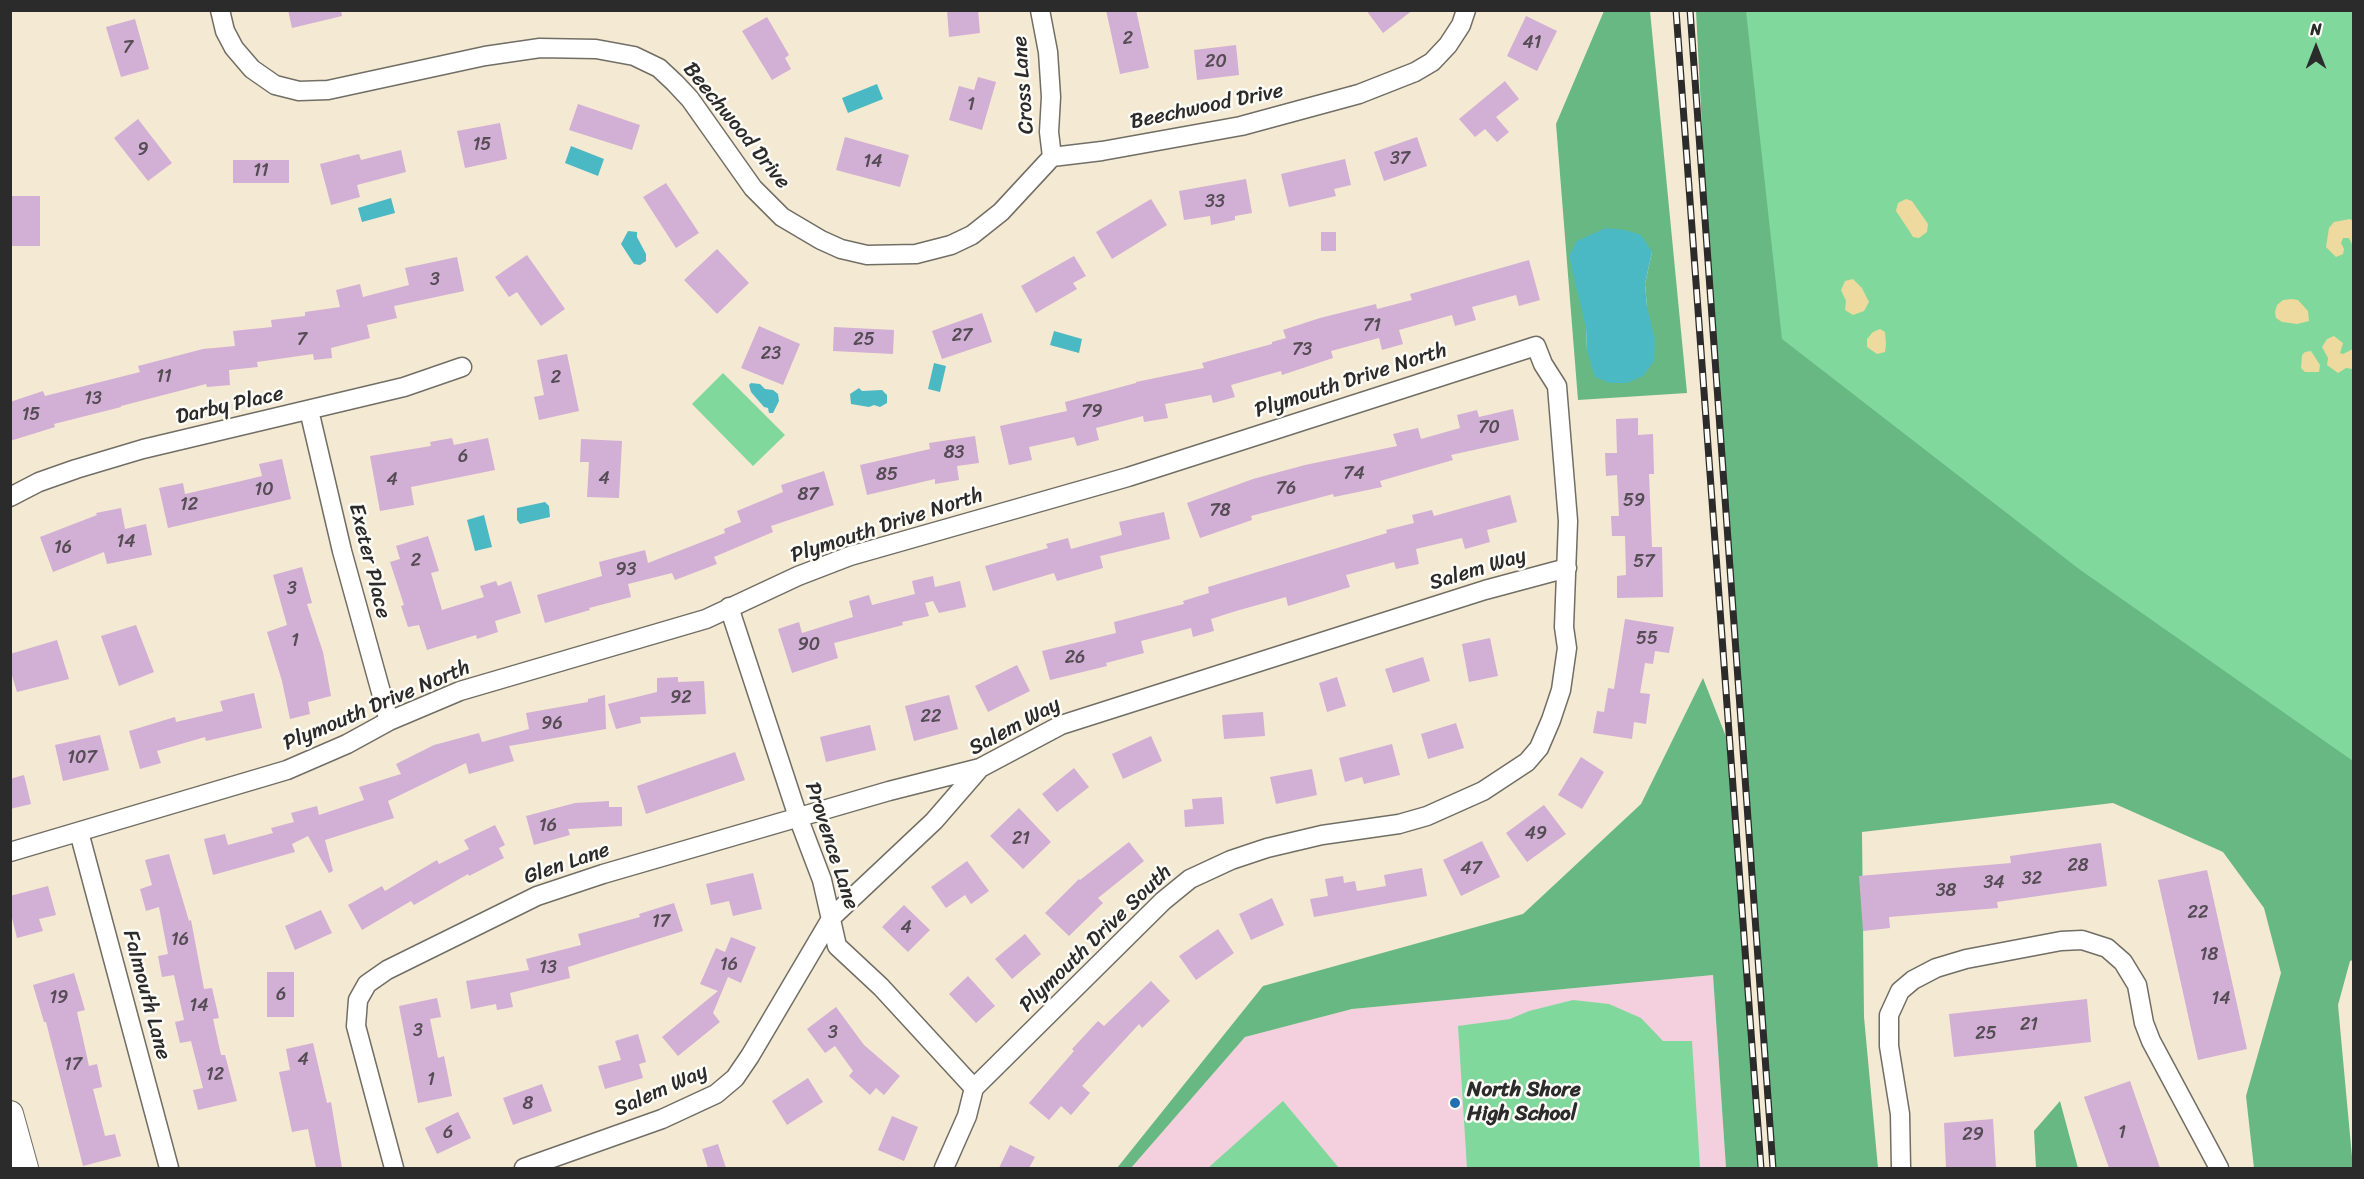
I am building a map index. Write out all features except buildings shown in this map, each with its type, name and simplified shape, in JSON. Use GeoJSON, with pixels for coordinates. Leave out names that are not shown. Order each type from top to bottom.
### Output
{"type":"FeatureCollection","features":[{"type":"Feature","properties":{"kind":"main road"},"geometry":{"type":"LineString","coordinates":[[10,1114],[25,1168]]}},
{"type":"Feature","properties":{"kind":"street","name":"Beechwood Drive"},"geometry":{"type":"LineString","coordinates":[[220,10],[225,32],[234,48],[252,69],[275,85],[299,91],[328,90],[485,56],[540,48],[596,50],[634,56],[659,68],[690,99],[753,188],[782,217],[820,240],[841,249],[867,255],[916,254],[972,235],[1001,212],[1052,157],[1102,151],[1241,126],[1359,94],[1414,72],[1432,62],[1448,45],[1461,25],[1466,10]]}},
{"type":"Feature","properties":{"kind":"street","name":"Cross Lane"},"geometry":{"type":"LineString","coordinates":[[1040,10],[1049,64],[1051,97],[1049,132],[1052,157]]}},
{"type":"Feature","properties":{"kind":"street","name":"Plymouth Drive North"},"geometry":{"type":"LineString","coordinates":[[10,852],[287,770],[459,691],[706,619],[798,576],[850,556],[1128,477],[1536,346],[1557,386],[1568,521],[1567,567]]}},
{"type":"Feature","properties":{"kind":"street","name":"Darby Place"},"geometry":{"type":"LineString","coordinates":[[10,497],[76,469],[143,449],[404,387],[462,368]]}},
{"type":"Feature","properties":{"kind":"street","name":"Exeter Place"},"geometry":{"type":"LineString","coordinates":[[309,410],[342,551],[389,722]]}},
{"type":"Feature","properties":{"kind":"street","name":"Salem Way"},"geometry":{"type":"LineString","coordinates":[[524,1168],[662,1119],[716,1094],[735,1078],[832,917],[934,821],[980,768],[1061,725],[1485,590],[1567,567]]}},
{"type":"Feature","properties":{"kind":"street","name":"Plymouth Drive South"},"geometry":{"type":"LineString","coordinates":[[974,1088],[1163,901],[1190,879],[1267,848],[1322,835],[1399,824],[1427,816],[1483,791],[1527,762],[1539,748],[1561,690],[1566,648],[1564,627],[1567,567]]}},
{"type":"Feature","properties":{"kind":"street","name":"Provence Lane"},"geometry":{"type":"LineString","coordinates":[[729,607],[798,817],[822,880],[837,945],[881,987],[974,1088]]}},
{"type":"Feature","properties":{"kind":"street","name":"Glen Lane"},"geometry":{"type":"LineString","coordinates":[[394,1168],[356,1026],[357,1000],[367,984],[387,970],[537,896],[603,874],[798,817],[980,768]]}},
{"type":"Feature","properties":{"kind":"street","name":"Falmouth Lane"},"geometry":{"type":"LineString","coordinates":[[79,832],[169,1168]]}},
{"type":"Feature","properties":{"kind":"street"},"geometry":{"type":"LineString","coordinates":[[1901,1168],[1900,1114],[1889,1046],[1889,1015],[1900,991],[1919,976],[1966,959],[2061,941],[2082,940],[2107,948],[2123,962],[2137,985],[2151,1041],[2219,1168]]}},
{"type":"Feature","properties":{"kind":"street"},"geometry":{"type":"LineString","coordinates":[[944,1168],[967,1116],[974,1088]]}},
{"type":"Feature","properties":{"kind":"shaded area","name":"North Shore High School"},"geometry":{"type":"Polygon","coordinates":[[[1713,975],[1726,1168],[1131,1168],[1245,1037],[1352,1009],[1713,975]]]}},
{"type":"Feature","properties":{"kind":"green space"},"geometry":{"type":"Polygon","coordinates":[[[1604,11],[1650,11],[1687,393],[1578,400],[1556,124],[1604,11]],[[1652,252],[1586,328],[1587,350],[1647,307],[1645,284],[1652,252]]]}},
{"type":"Feature","properties":{"kind":"green space"},"geometry":{"type":"Polygon","coordinates":[[[1696,11],[1746,11],[1782,339],[2079,569],[2353,761],[2353,960],[2350,961],[2338,1005],[2353,1168],[2254,1168],[2246,1096],[2281,973],[2264,908],[2223,852],[2113,803],[1862,832],[1864,1017],[1878,1168],[1773,1168],[1710,285],[1696,11]]]}},
{"type":"Feature","properties":{"kind":"green space"},"geometry":{"type":"Polygon","coordinates":[[[1713,11],[2353,11],[2353,801],[1739,348],[1713,11]]]}},
{"type":"Feature","properties":{"kind":"green space"},"geometry":{"type":"Polygon","coordinates":[[[723,373],[785,435],[753,466],[692,404],[723,373]]]}},
{"type":"Feature","properties":{"kind":"green space"},"geometry":{"type":"Polygon","coordinates":[[[1703,678],[1730,747],[1761,1168],[1726,1168],[1713,975],[1352,1009],[1245,1037],[1131,1168],[1117,1168],[1263,986],[1523,914],[1641,804],[1703,678]]]}},
{"type":"Feature","properties":{"kind":"green space"},"geometry":{"type":"Polygon","coordinates":[[[1573,1000],[1609,1004],[1641,1018],[1663,1041],[1692,1041],[1700,1168],[1467,1168],[1458,1026],[1510,1019],[1529,1011],[1573,1000]]]}},
{"type":"Feature","properties":{"kind":"green space"},"geometry":{"type":"Polygon","coordinates":[[[1283,1101],[1339,1168],[1208,1168],[1283,1101]]]}},
{"type":"Feature","properties":{"kind":"green space"},"geometry":{"type":"Polygon","coordinates":[[[2060,1101],[2078,1168],[2036,1168],[2034,1131],[2060,1101]]]}},
{"type":"Feature","properties":{"kind":"sand"},"geometry":{"type":"Polygon","coordinates":[[[1906,199],[1912,201],[1928,224],[1927,232],[1919,238],[1913,237],[1896,211],[1898,203],[1906,199]]]}},
{"type":"Feature","properties":{"kind":"sand"},"geometry":{"type":"Polygon","coordinates":[[[2350,219],[2353,221],[2353,246],[2349,238],[2343,238],[2341,243],[2344,249],[2343,254],[2336,257],[2326,247],[2329,228],[2334,222],[2350,219]]]}},
{"type":"Feature","properties":{"kind":"sand"},"geometry":{"type":"Polygon","coordinates":[[[1853,279],[1862,288],[1869,302],[1864,311],[1853,315],[1845,310],[1846,301],[1841,290],[1845,281],[1853,279]]]}},
{"type":"Feature","properties":{"kind":"sand"},"geometry":{"type":"Polygon","coordinates":[[[2283,300],[2298,300],[2308,311],[2309,321],[2297,324],[2282,322],[2276,318],[2277,305],[2283,300]]]}},
{"type":"Feature","properties":{"kind":"sand"},"geometry":{"type":"Polygon","coordinates":[[[1880,329],[1885,332],[1886,344],[1885,352],[1877,354],[1867,347],[1867,339],[1873,332],[1880,329]]]}},
{"type":"Feature","properties":{"kind":"sand"},"geometry":{"type":"Polygon","coordinates":[[[2334,336],[2343,343],[2340,353],[2343,354],[2353,349],[2353,369],[2346,368],[2338,373],[2327,365],[2328,358],[2322,347],[2327,339],[2334,336]]]}},
{"type":"Feature","properties":{"kind":"sand"},"geometry":{"type":"Polygon","coordinates":[[[2311,351],[2320,365],[2319,372],[2305,372],[2301,368],[2302,355],[2311,351]]]}},
{"type":"Feature","properties":{"kind":"water"},"geometry":{"type":"Polygon","coordinates":[[[877,84],[883,99],[848,113],[842,98],[877,84]]]}},
{"type":"Feature","properties":{"kind":"water"},"geometry":{"type":"Polygon","coordinates":[[[571,146],[604,159],[598,176],[565,163],[571,146]]]}},
{"type":"Feature","properties":{"kind":"water"},"geometry":{"type":"Polygon","coordinates":[[[391,198],[395,213],[362,222],[358,208],[391,198]]]}},
{"type":"Feature","properties":{"kind":"water"},"geometry":{"type":"Polygon","coordinates":[[[1606,228],[1641,235],[1652,252],[1645,284],[1647,307],[1655,340],[1654,361],[1643,376],[1627,383],[1610,383],[1595,377],[1587,350],[1586,328],[1569,256],[1577,241],[1606,228]]]}},
{"type":"Feature","properties":{"kind":"water"},"geometry":{"type":"Polygon","coordinates":[[[628,231],[637,232],[637,237],[646,254],[646,261],[640,265],[634,264],[621,244],[628,231]]]}},
{"type":"Feature","properties":{"kind":"water"},"geometry":{"type":"Polygon","coordinates":[[[1054,331],[1082,339],[1079,353],[1050,345],[1054,331]]]}},
{"type":"Feature","properties":{"kind":"water"},"geometry":{"type":"Polygon","coordinates":[[[934,363],[946,366],[940,392],[928,389],[934,363]]]}},
{"type":"Feature","properties":{"kind":"water"},"geometry":{"type":"Polygon","coordinates":[[[751,383],[760,384],[765,389],[773,390],[778,394],[779,401],[773,413],[769,413],[768,408],[764,407],[751,392],[749,385],[751,383]]]}},
{"type":"Feature","properties":{"kind":"water"},"geometry":{"type":"Polygon","coordinates":[[[859,388],[862,391],[882,390],[887,395],[887,403],[880,407],[851,404],[850,394],[859,388]]]}},
{"type":"Feature","properties":{"kind":"water"},"geometry":{"type":"Polygon","coordinates":[[[545,502],[549,506],[550,517],[520,524],[517,520],[517,508],[545,502]]]}},
{"type":"Feature","properties":{"kind":"water"},"geometry":{"type":"Polygon","coordinates":[[[484,515],[492,547],[475,551],[467,520],[484,515]]]}},
{"type":"Feature","properties":{"kind":"railway"},"geometry":{"type":"LineString","coordinates":[[1676,10],[1761,1168]]}},
{"type":"Feature","properties":{"kind":"railway"},"geometry":{"type":"LineString","coordinates":[[1690,10],[1773,1168]]}},
{"type":"Feature","properties":{"kind":"place","name":"North Shore High School"},"geometry":{"type":"Point","coordinates":[1455,1103]}}]}
